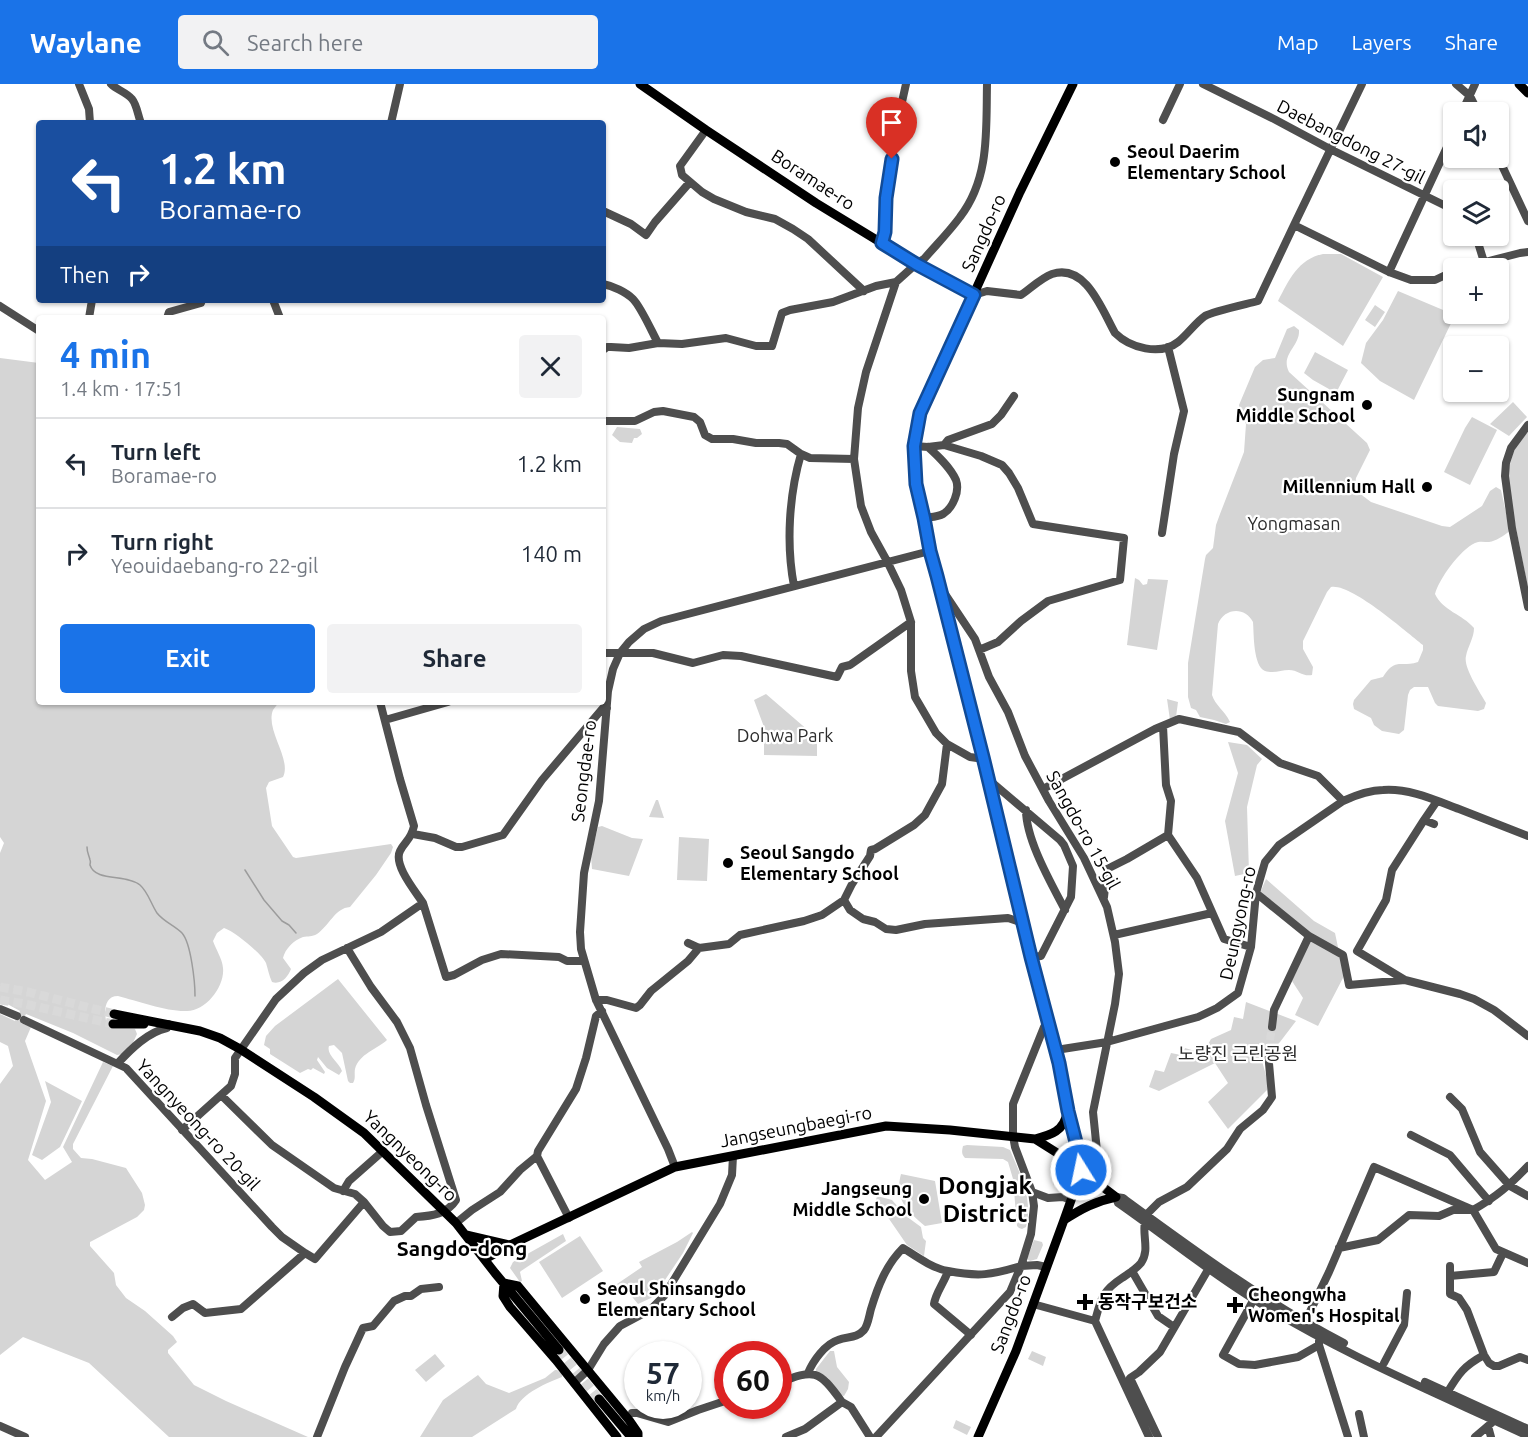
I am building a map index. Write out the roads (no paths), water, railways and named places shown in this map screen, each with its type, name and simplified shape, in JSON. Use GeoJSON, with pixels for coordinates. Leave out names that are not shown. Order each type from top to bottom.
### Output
{"type":"FeatureCollection","features":[{"type":"Feature","properties":{"kind":"main road","name":"Boramae-ro"},"geometry":{"type":"LineString","coordinates":[[640,84],[816,203],[916,264],[974,295]]}},
{"type":"Feature","properties":{"kind":"main road","name":"Sangdo-ro"},"geometry":{"type":"LineString","coordinates":[[978,1437],[1016,1351],[1065,1220],[1081,1170],[1056,1050],[1048,1026],[930,551],[916,484],[914,446],[920,413],[1020,192],[1073,84]]}},
{"type":"Feature","properties":{"kind":"main road"},"geometry":{"type":"LineString","coordinates":[[1519,84],[1528,93]]}},
{"type":"Feature","properties":{"kind":"main road","name":"Yangnyeong-ro"},"geometry":{"type":"LineString","coordinates":[[114,1014],[204,1032],[220,1038],[339,1114],[364,1133],[456,1223],[559,1350]]}},
{"type":"Feature","properties":{"kind":"main road","name":"Yangnyeong-ro"},"geometry":{"type":"LineString","coordinates":[[113,1024],[166,1026]]}},
{"type":"Feature","properties":{"kind":"main road"},"geometry":{"type":"LineString","coordinates":[[1035,1139],[1058,1130],[1068,1111]]}},
{"type":"Feature","properties":{"kind":"main road","name":"Jangseungbaegi-ro"},"geometry":{"type":"LineString","coordinates":[[485,1259],[675,1167],[886,1126],[1035,1139],[1062,1156],[1116,1197]]}},
{"type":"Feature","properties":{"kind":"main road"},"geometry":{"type":"LineString","coordinates":[[1062,1156],[1068,1163],[1075,1189]]}},
{"type":"Feature","properties":{"kind":"main road"},"geometry":{"type":"LineString","coordinates":[[1065,1220],[1080,1209],[1116,1197]]}},
{"type":"Feature","properties":{"kind":"main road"},"geometry":{"type":"LineString","coordinates":[[466,1235],[510,1245]]}},
{"type":"Feature","properties":{"kind":"main road"},"geometry":{"type":"LineString","coordinates":[[617,1437],[595,1401],[574,1383],[510,1307],[503,1296],[504,1283],[518,1286],[604,1389],[638,1433],[638,1437]]}},
{"type":"Feature","properties":{"kind":"main road"},"geometry":{"type":"LineString","coordinates":[[556,1361],[566,1360],[571,1349]]}},
{"type":"Feature","properties":{"kind":"main road"},"geometry":{"type":"LineString","coordinates":[[604,1389],[593,1393],[591,1397],[631,1437]]}},
{"type":"Feature","properties":{"kind":"street"},"geometry":{"type":"LineString","coordinates":[[79,84],[90,120]]}},
{"type":"Feature","properties":{"kind":"street"},"geometry":{"type":"LineString","coordinates":[[111,84],[132,99],[140,120]]}},
{"type":"Feature","properties":{"kind":"street"},"geometry":{"type":"LineString","coordinates":[[392,120],[400,84]]}},
{"type":"Feature","properties":{"kind":"street"},"geometry":{"type":"LineString","coordinates":[[882,243],[898,118],[906,84]]}},
{"type":"Feature","properties":{"kind":"street"},"geometry":{"type":"LineString","coordinates":[[983,757],[970,757],[947,744],[936,733],[915,697],[911,671],[911,622],[901,591],[870,532],[861,506],[854,459],[858,408],[866,372],[896,282],[924,259],[961,216],[981,176],[986,148],[987,84]]}},
{"type":"Feature","properties":{"kind":"street"},"geometry":{"type":"LineString","coordinates":[[1163,120],[1180,84]]}},
{"type":"Feature","properties":{"kind":"street","name":"Daebangdong 27-gil"},"geometry":{"type":"LineString","coordinates":[[1203,84],[1443,205]]}},
{"type":"Feature","properties":{"kind":"street"},"geometry":{"type":"LineString","coordinates":[[974,295],[987,291],[1021,295],[1050,275],[1062,273],[1074,275],[1089,287],[1114,333],[1134,346],[1151,349],[1168,347],[1177,343],[1206,315],[1258,301],[1362,84]]}},
{"type":"Feature","properties":{"kind":"street"},"geometry":{"type":"LineString","coordinates":[[1456,84],[1470,96],[1473,102]]}},
{"type":"Feature","properties":{"kind":"street"},"geometry":{"type":"LineString","coordinates":[[1467,102],[1475,84]]}},
{"type":"Feature","properties":{"kind":"street"},"geometry":{"type":"LineString","coordinates":[[706,130],[680,166],[682,175],[702,192],[721,202],[788,225],[808,239],[864,291]]}},
{"type":"Feature","properties":{"kind":"street"},"geometry":{"type":"LineString","coordinates":[[1389,272],[1443,155]]}},
{"type":"Feature","properties":{"kind":"street"},"geometry":{"type":"LineString","coordinates":[[1503,168],[1528,221]]}},
{"type":"Feature","properties":{"kind":"street"},"geometry":{"type":"LineString","coordinates":[[606,212],[631,224],[646,235],[690,182]]}},
{"type":"Feature","properties":{"kind":"street"},"geometry":{"type":"LineString","coordinates":[[1294,225],[1389,272],[1411,280],[1435,280],[1443,276]]}},
{"type":"Feature","properties":{"kind":"street"},"geometry":{"type":"LineString","coordinates":[[1500,258],[1528,252]]}},
{"type":"Feature","properties":{"kind":"street"},"geometry":{"type":"LineString","coordinates":[[606,348],[629,348],[658,342],[682,344],[726,338],[756,346],[772,346],[782,313],[833,302],[890,282],[896,282]]}},
{"type":"Feature","properties":{"kind":"street"},"geometry":{"type":"LineString","coordinates":[[606,284],[621,290],[634,300],[658,342]]}},
{"type":"Feature","properties":{"kind":"street"},"geometry":{"type":"LineString","coordinates":[[168,315],[169,312],[201,303]]}},
{"type":"Feature","properties":{"kind":"street"},"geometry":{"type":"LineString","coordinates":[[0,306],[36,329]]}},
{"type":"Feature","properties":{"kind":"street"},"geometry":{"type":"LineString","coordinates":[[1162,533],[1174,454],[1184,411],[1168,347]]}},
{"type":"Feature","properties":{"kind":"street"},"geometry":{"type":"LineString","coordinates":[[944,445],[948,440],[992,424],[1014,396]]}},
{"type":"Feature","properties":{"kind":"street"},"geometry":{"type":"LineString","coordinates":[[606,421],[635,421],[654,412],[672,412],[694,417],[700,422],[705,435],[712,439],[733,439],[756,443],[779,442],[787,444],[810,458],[854,459]]}},
{"type":"Feature","properties":{"kind":"street"},"geometry":{"type":"LineString","coordinates":[[1528,425],[1510,448],[1505,476],[1512,528],[1528,607]]}},
{"type":"Feature","properties":{"kind":"street"},"geometry":{"type":"LineString","coordinates":[[914,446],[944,445],[1002,465],[1009,473],[1033,524],[1124,538],[1120,580],[1048,601],[1020,621],[998,642],[979,650]]}},
{"type":"Feature","properties":{"kind":"street"},"geometry":{"type":"LineString","coordinates":[[924,518],[946,512],[956,494],[956,480],[941,459],[928,447]]}},
{"type":"Feature","properties":{"kind":"street"},"geometry":{"type":"LineString","coordinates":[[794,586],[789,546],[795,472],[801,454]]}},
{"type":"Feature","properties":{"kind":"street","name":"Seongdae-ro"},"geometry":{"type":"LineString","coordinates":[[675,1167],[596,1000],[581,949],[584,873],[599,801],[608,691],[613,669],[620,653],[629,642],[644,628],[661,621],[930,551]]}},
{"type":"Feature","properties":{"kind":"street","name":"Sangdo-ro 15-gil"},"geometry":{"type":"LineString","coordinates":[[939,586],[975,639],[988,677],[1008,712],[1025,756],[1084,858],[1107,907],[1114,935],[1119,974],[1093,1112],[1098,1161],[1097,1169],[1090,1178]]}},
{"type":"Feature","properties":{"kind":"street"},"geometry":{"type":"LineString","coordinates":[[606,653],[653,653],[693,663],[723,655],[741,656],[837,677],[842,667],[847,667],[911,622]]}},
{"type":"Feature","properties":{"kind":"street"},"geometry":{"type":"LineString","coordinates":[[382,705],[414,826],[409,840],[400,849],[399,864],[423,903],[446,977],[501,954],[560,957],[567,961],[584,961]]}},
{"type":"Feature","properties":{"kind":"street"},"geometry":{"type":"LineString","coordinates":[[385,720],[438,705]]}},
{"type":"Feature","properties":{"kind":"street"},"geometry":{"type":"LineString","coordinates":[[412,834],[435,838],[456,847],[503,835],[542,780],[603,708],[607,708]]}},
{"type":"Feature","properties":{"kind":"street"},"geometry":{"type":"LineString","coordinates":[[1043,789],[1179,719],[1239,732],[1280,763],[1318,776],[1343,801]]}},
{"type":"Feature","properties":{"kind":"street"},"geometry":{"type":"LineString","coordinates":[[1163,726],[1166,785],[1171,801],[1168,835],[1197,878],[1224,939],[1251,947]]}},
{"type":"Feature","properties":{"kind":"street"},"geometry":{"type":"LineString","coordinates":[[688,943],[699,948],[729,944],[740,935],[822,915],[844,900],[870,856],[871,850],[914,825],[925,815],[942,784],[947,744]]}},
{"type":"Feature","properties":{"kind":"street"},"geometry":{"type":"LineString","coordinates":[[988,779],[1064,845],[1073,866],[1071,897],[1041,956],[1031,957]]}},
{"type":"Feature","properties":{"kind":"street","name":"Deungyong-ro"},"geometry":{"type":"LineString","coordinates":[[1056,1050],[1107,1042],[1198,1017],[1217,1008],[1238,993],[1251,947],[1256,893],[1265,862],[1279,845],[1343,801],[1363,793],[1384,789],[1404,791],[1437,801],[1528,836]]}},
{"type":"Feature","properties":{"kind":"street"},"geometry":{"type":"LineString","coordinates":[[1437,801],[1392,870],[1386,900],[1357,951],[1405,980],[1474,999],[1494,1010],[1528,1036]]}},
{"type":"Feature","properties":{"kind":"street"},"geometry":{"type":"LineString","coordinates":[[1026,810],[1030,831],[1042,865],[1065,910]]}},
{"type":"Feature","properties":{"kind":"street"},"geometry":{"type":"LineString","coordinates":[[1424,820],[1434,824]]}},
{"type":"Feature","properties":{"kind":"street"},"geometry":{"type":"LineString","coordinates":[[1059,840],[1069,832]]}},
{"type":"Feature","properties":{"kind":"street"},"geometry":{"type":"LineString","coordinates":[[1103,899],[1107,869],[1168,835]]}},
{"type":"Feature","properties":{"kind":"street"},"geometry":{"type":"LineString","coordinates":[[1256,893],[1309,936],[1343,955],[1349,985],[1405,980]]}},
{"type":"Feature","properties":{"kind":"street"},"geometry":{"type":"LineString","coordinates":[[844,900],[850,909],[864,919],[875,922],[886,929],[896,930],[925,924],[1008,918],[1023,923]]}},
{"type":"Feature","properties":{"kind":"street"},"geometry":{"type":"LineString","coordinates":[[182,1130],[231,1086],[235,1074],[235,1058],[276,999],[322,960],[381,932],[423,903]]}},
{"type":"Feature","properties":{"kind":"street"},"geometry":{"type":"LineString","coordinates":[[1114,935],[1212,914]]}},
{"type":"Feature","properties":{"kind":"street"},"geometry":{"type":"LineString","coordinates":[[1272,1027],[1274,1010],[1309,936]]}},
{"type":"Feature","properties":{"kind":"street"},"geometry":{"type":"LineString","coordinates":[[221,1095],[272,1145],[334,1188],[355,1194],[390,1232],[401,1231],[416,1217],[432,1216],[453,1204],[456,1200],[410,1048],[397,1022],[371,987],[347,948]]}},
{"type":"Feature","properties":{"kind":"street"},"geometry":{"type":"LineString","coordinates":[[596,1000],[607,1000],[636,1008],[651,991],[688,961],[699,948]]}},
{"type":"Feature","properties":{"kind":"street","name":"Yangnyeong-ro 20-gil"},"geometry":{"type":"LineString","coordinates":[[0,1009],[126,1068],[272,1227],[305,1254]]}},
{"type":"Feature","properties":{"kind":"street"},"geometry":{"type":"LineString","coordinates":[[456,1223],[500,1192],[520,1170],[537,1156],[576,1089],[596,1016],[602,1011]]}},
{"type":"Feature","properties":{"kind":"street"},"geometry":{"type":"LineString","coordinates":[[118,1063],[154,1032],[166,1026]]}},
{"type":"Feature","properties":{"kind":"street"},"geometry":{"type":"LineString","coordinates":[[876,1437],[1010,1292],[1021,1266],[1031,1234],[1034,1206],[1032,1192],[1015,1147],[1013,1104],[1044,1027],[1048,1026]]}},
{"type":"Feature","properties":{"kind":"street"},"geometry":{"type":"LineString","coordinates":[[1149,1437],[1095,1321],[1101,1298],[1111,1285],[1140,1264],[1146,1251],[1143,1230],[1145,1218],[1159,1202],[1187,1187],[1227,1149],[1240,1129],[1263,1110],[1272,1097],[1268,1052]]}},
{"type":"Feature","properties":{"kind":"street"},"geometry":{"type":"LineString","coordinates":[[1450,1097],[1462,1109],[1480,1152],[1510,1186],[1528,1196]]}},
{"type":"Feature","properties":{"kind":"street"},"geometry":{"type":"LineString","coordinates":[[1411,1135],[1450,1155],[1489,1202]]}},
{"type":"Feature","properties":{"kind":"street"},"geometry":{"type":"LineString","coordinates":[[343,1191],[349,1181],[383,1151]]}},
{"type":"Feature","properties":{"kind":"street"},"geometry":{"type":"LineString","coordinates":[[537,1156],[569,1218]]}},
{"type":"Feature","properties":{"kind":"street"},"geometry":{"type":"LineString","coordinates":[[574,1383],[588,1370],[604,1344],[620,1326],[650,1310],[664,1296],[720,1204],[732,1175],[733,1156]]}},
{"type":"Feature","properties":{"kind":"street"},"geometry":{"type":"LineString","coordinates":[[1339,1248],[1378,1240],[1409,1215],[1439,1216],[1453,1210],[1473,1210],[1489,1202],[1510,1186],[1528,1166]]}},
{"type":"Feature","properties":{"kind":"street"},"geometry":{"type":"LineString","coordinates":[[1305,1322],[1374,1167],[1473,1210],[1496,1249],[1528,1263]]}},
{"type":"Feature","properties":{"kind":"street"},"geometry":{"type":"LineString","coordinates":[[1032,1192],[1048,1198],[1063,1197],[1071,1200]]}},
{"type":"Feature","properties":{"kind":"street","name":"Jangseungbaegi-ro"},"geometry":{"type":"LineString","coordinates":[[1116,1197],[1123,1198],[1209,1268],[1320,1341],[1528,1436]]}},
{"type":"Feature","properties":{"kind":"street"},"geometry":{"type":"LineString","coordinates":[[172,1317],[183,1308],[193,1304],[205,1313],[241,1310],[305,1254],[315,1259],[363,1202]]}},
{"type":"Feature","properties":{"kind":"street","name":"Jangseungbaegi-ro"},"geometry":{"type":"LineString","coordinates":[[1145,1218],[1305,1322],[1384,1363],[1528,1429]]}},
{"type":"Feature","properties":{"kind":"street"},"geometry":{"type":"LineString","coordinates":[[808,1373],[824,1350],[837,1340],[857,1337],[865,1329],[880,1282],[894,1257],[903,1248],[942,1270],[971,1275],[1021,1266],[1046,1267]]}},
{"type":"Feature","properties":{"kind":"street"},"geometry":{"type":"LineString","coordinates":[[1450,1276],[1494,1272],[1503,1252]]}},
{"type":"Feature","properties":{"kind":"street"},"geometry":{"type":"LineString","coordinates":[[1450,1266],[1450,1294],[1459,1298],[1467,1310],[1488,1363],[1499,1366],[1520,1357],[1528,1360]]}},
{"type":"Feature","properties":{"kind":"street"},"geometry":{"type":"LineString","coordinates":[[1158,1437],[1130,1378],[1160,1352],[1209,1268]]}},
{"type":"Feature","properties":{"kind":"street"},"geometry":{"type":"LineString","coordinates":[[948,1271],[934,1299],[934,1304],[971,1335]]}},
{"type":"Feature","properties":{"kind":"street"},"geometry":{"type":"LineString","coordinates":[[1132,1271],[1158,1316],[1174,1327]]}},
{"type":"Feature","properties":{"kind":"street"},"geometry":{"type":"LineString","coordinates":[[317,1437],[363,1328],[373,1326],[394,1301],[411,1296],[421,1289],[439,1287]]}},
{"type":"Feature","properties":{"kind":"street"},"geometry":{"type":"LineString","coordinates":[[1384,1363],[1404,1325],[1407,1293]]}},
{"type":"Feature","properties":{"kind":"street"},"geometry":{"type":"LineString","coordinates":[[1254,1299],[1223,1355],[1239,1364],[1255,1365],[1298,1357],[1320,1341],[1348,1437]]}},
{"type":"Feature","properties":{"kind":"street"},"geometry":{"type":"LineString","coordinates":[[1033,1304],[1095,1321]]}},
{"type":"Feature","properties":{"kind":"street"},"geometry":{"type":"LineString","coordinates":[[1448,1393],[1458,1374],[1470,1363],[1484,1355]]}},
{"type":"Feature","properties":{"kind":"street"},"geometry":{"type":"LineString","coordinates":[[792,1378],[808,1373],[817,1375],[829,1384],[842,1402],[851,1407],[870,1437]]}},
{"type":"Feature","properties":{"kind":"street"},"geometry":{"type":"LineString","coordinates":[[786,1437],[805,1429],[842,1402]]}},
{"type":"Feature","properties":{"kind":"street"},"geometry":{"type":"LineString","coordinates":[[1359,1414],[1364,1437]]}},
{"type":"Feature","properties":{"kind":"street"},"geometry":{"type":"LineString","coordinates":[[656,1419],[668,1422],[676,1419]]}},
{"type":"Feature","properties":{"kind":"street"},"geometry":{"type":"LineString","coordinates":[[1474,1437],[1495,1420]]}},
{"type":"Feature","properties":{"kind":"street"},"geometry":{"type":"LineString","coordinates":[[0,1426],[25,1437]]}},
{"type":"Feature","properties":{"kind":"street"},"geometry":{"type":"LineString","coordinates":[[1488,1426],[1491,1437]]}},
{"type":"Feature","properties":{"kind":"waterway"},"geometry":{"type":"LineString","coordinates":[[87,847],[93,870],[98,874],[140,885],[157,913],[182,933],[190,954],[195,996]]}},
{"type":"Feature","properties":{"kind":"waterway"},"geometry":{"type":"LineString","coordinates":[[245,870],[264,900],[296,933]]}},
{"type":"Feature","properties":{"kind":"tunnel"},"geometry":{"type":"LineString","coordinates":[[0,987],[114,1014]]}},
{"type":"Feature","properties":{"kind":"tunnel"},"geometry":{"type":"LineString","coordinates":[[0,1000],[113,1024]]}},
{"type":"Feature","properties":{"kind":"tunnel"},"geometry":{"type":"LineString","coordinates":[[1268,1052],[1272,1027]]}},
{"type":"Feature","properties":{"kind":"tunnel"},"geometry":{"type":"LineString","coordinates":[[559,1350],[599,1399]]}},
{"type":"Feature","properties":{"kind":"place","name":"Seoul Daerim Elementary School"},"geometry":{"type":"Point","coordinates":[1115,162]}},
{"type":"Feature","properties":{"kind":"place","name":"Sungnam Middle School"},"geometry":{"type":"Point","coordinates":[1367,405]}},
{"type":"Feature","properties":{"kind":"place","name":"Millennium Hall"},"geometry":{"type":"Point","coordinates":[1427,487]}},
{"type":"Feature","properties":{"kind":"place","name":"Seoul Sangdo Elementary School"},"geometry":{"type":"Point","coordinates":[728,863]}},
{"type":"Feature","properties":{"kind":"place","name":"Jangseung Middle School"},"geometry":{"type":"Point","coordinates":[924,1199]}},
{"type":"Feature","properties":{"kind":"place","name":"Seoul Shinsangdo Elementary School"},"geometry":{"type":"Point","coordinates":[585,1299]}},
{"type":"Feature","properties":{"kind":"place","name":"동작구보건소"},"geometry":{"type":"Point","coordinates":[1085,1302]}},
{"type":"Feature","properties":{"kind":"place","name":"Cheongwha Women's Hospital"},"geometry":{"type":"Point","coordinates":[1235,1305]}},
{"type":"Feature","properties":{"kind":"district","name":"Dongjak District"},"geometry":{"type":"Point","coordinates":[985,1200]}},
{"type":"Feature","properties":{"kind":"district","name":"Sangdo-dong"},"geometry":{"type":"Point","coordinates":[462,1249]}},
{"type":"Feature","properties":{"kind":"park label","name":"Yongmasan"},"geometry":{"type":"Point","coordinates":[1294,524]}},
{"type":"Feature","properties":{"kind":"park label","name":"Dohwa Park"},"geometry":{"type":"Point","coordinates":[785,736]}},
{"type":"Feature","properties":{"kind":"park label","name":"노량진 근린공원"},"geometry":{"type":"Point","coordinates":[1238,1054]}}]}
